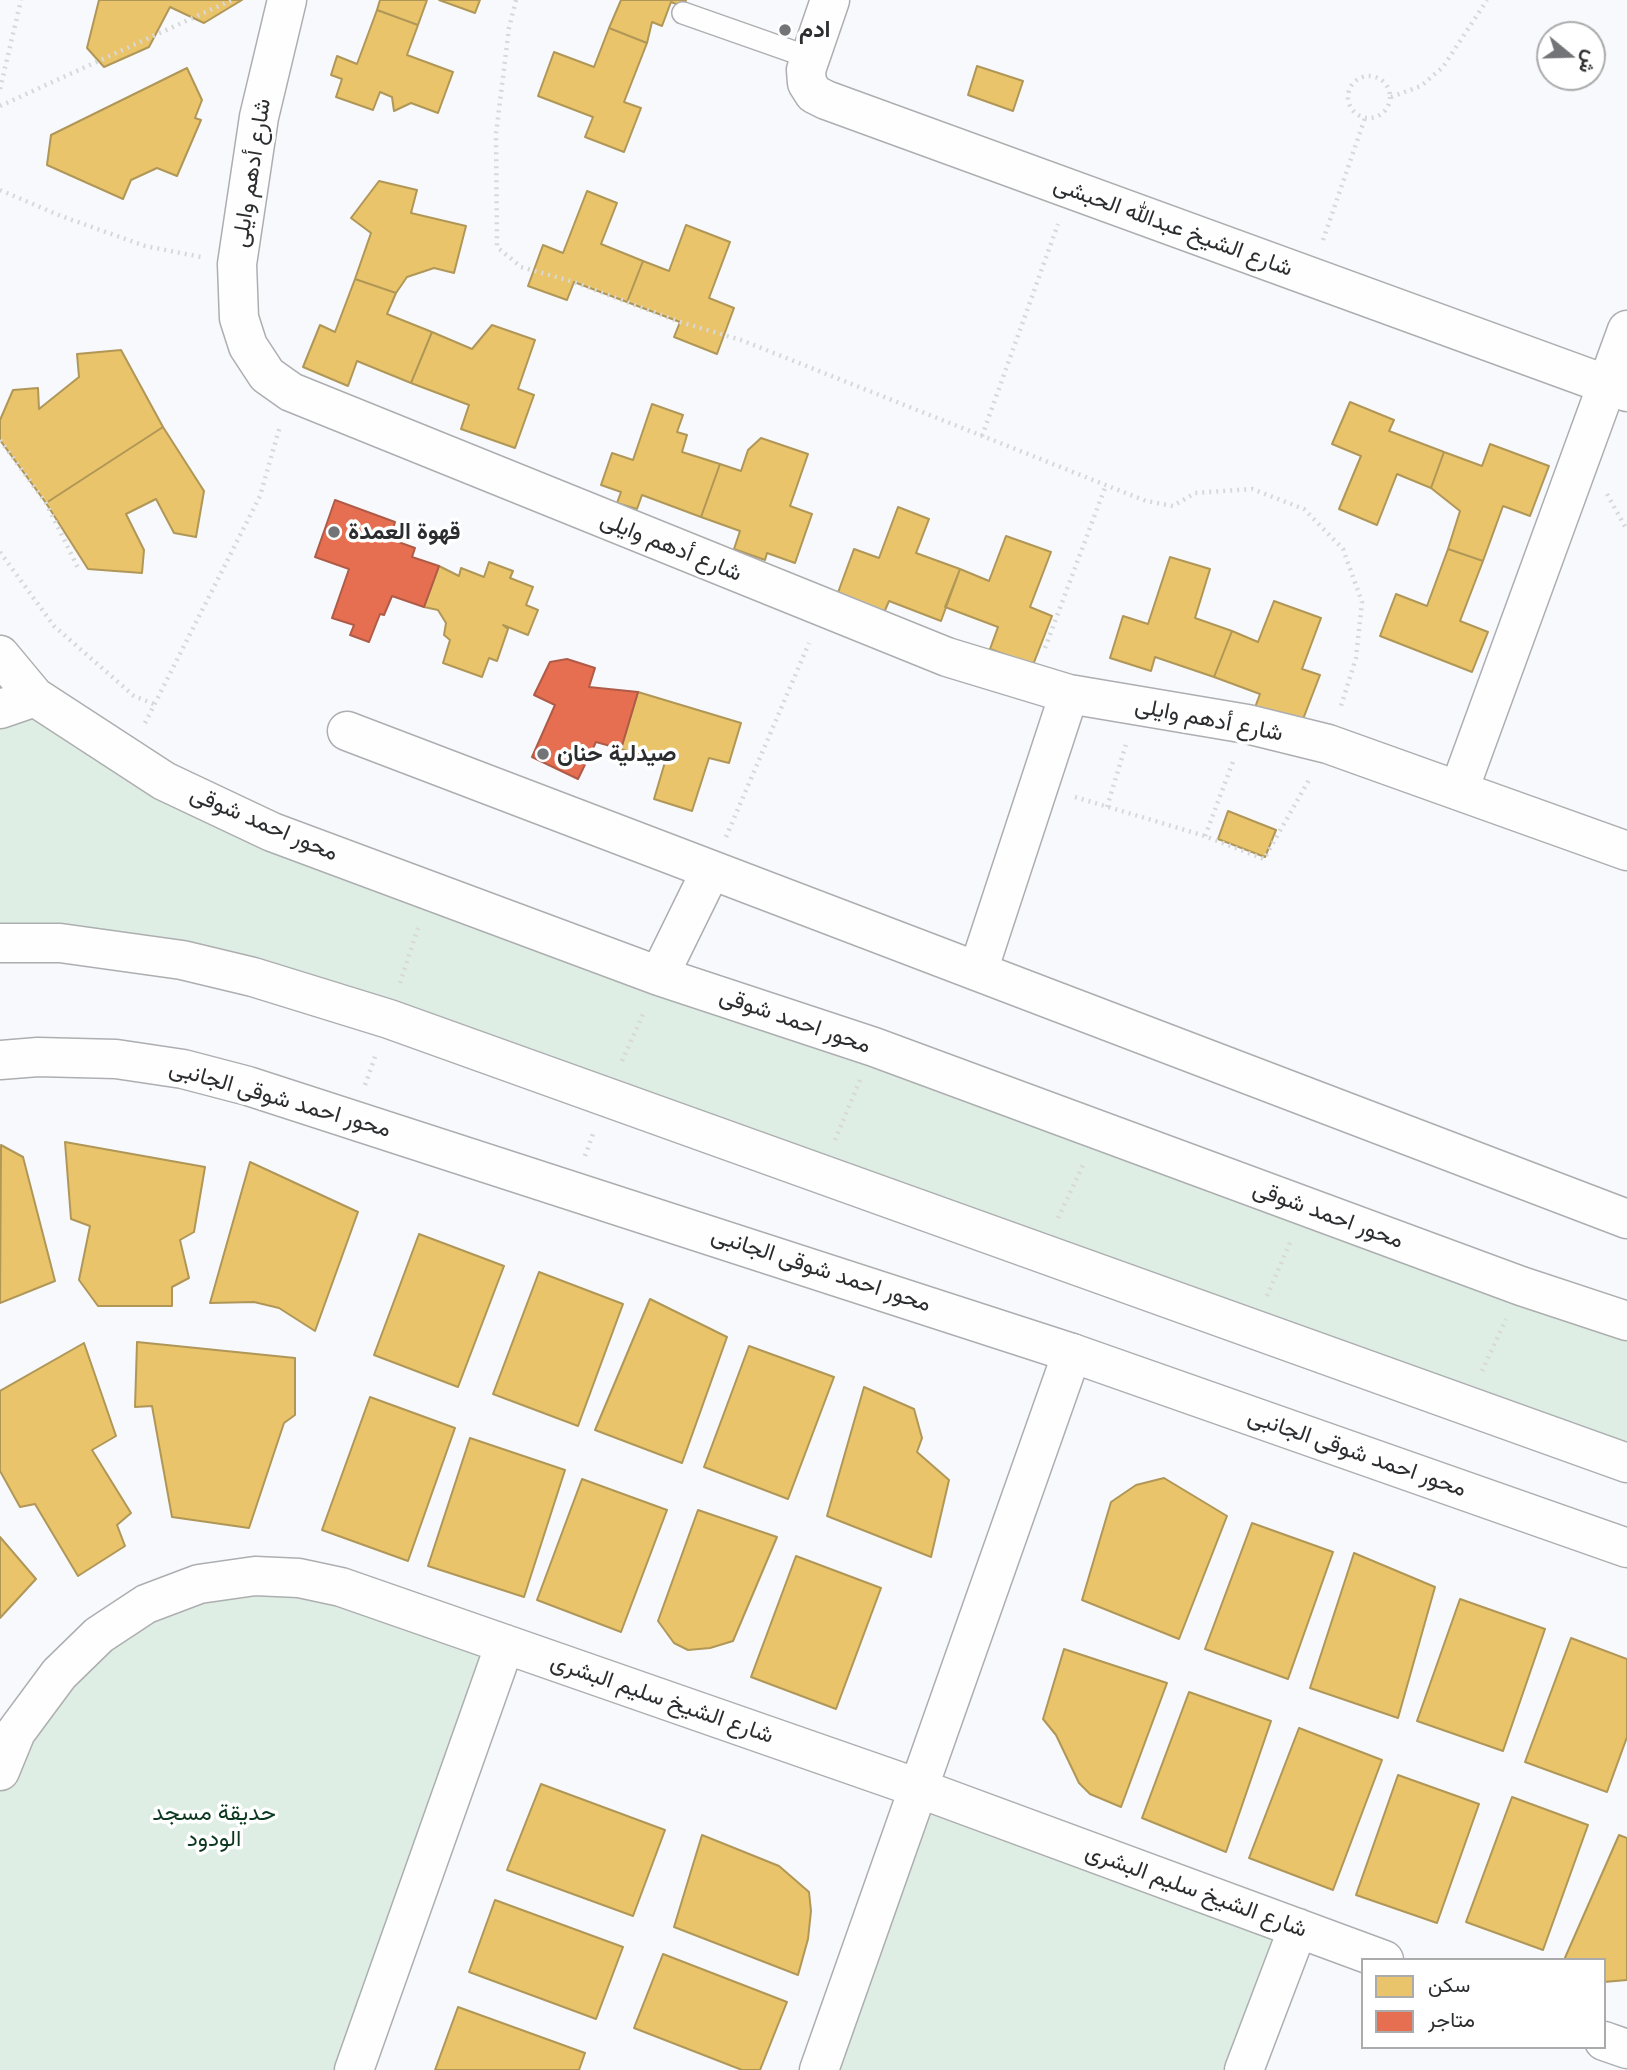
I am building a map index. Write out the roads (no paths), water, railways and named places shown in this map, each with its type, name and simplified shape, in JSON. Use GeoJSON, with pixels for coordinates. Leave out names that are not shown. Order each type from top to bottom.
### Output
{"type":"FeatureCollection","features":[{"type":"Feature","properties":{"kind":"street","name":"شارع أدهم وايلى"},"geometry":{"type":"LineString","coordinates":[[287,0],[259,117],[237,264],[239,318],[248,346],[267,375],[291,392],[947,657],[1069,694],[1247,724],[1328,744],[1627,852]]}},
{"type":"Feature","properties":{"kind":"street","name":"شارع الشيخ عبدالله الحبشى"},"geometry":{"type":"LineString","coordinates":[[830,0],[806,70],[807,83],[814,93],[826,100],[1617,388]]}},
{"type":"Feature","properties":{"kind":"street"},"geometry":{"type":"LineString","coordinates":[[1459,790],[1617,388],[1627,330]]}},
{"type":"Feature","properties":{"kind":"street","name":"محور احمد شوقى"},"geometry":{"type":"LineString","coordinates":[[0,655],[18,703],[128,755],[164,781],[272,832],[659,976],[874,1047],[1521,1286],[1627,1321]]}},
{"type":"Feature","properties":{"kind":"street"},"geometry":{"type":"LineString","coordinates":[[978,971],[1069,694]]}},
{"type":"Feature","properties":{"kind":"street"},"geometry":{"type":"LineString","coordinates":[[347,731],[1627,1219]]}},
{"type":"Feature","properties":{"kind":"street"},"geometry":{"type":"LineString","coordinates":[[659,976],[712,870]]}},
{"type":"Feature","properties":{"kind":"street"},"geometry":{"type":"LineString","coordinates":[[0,943],[60,943],[182,960],[253,977],[389,1019],[1252,1331],[1627,1463]]}},
{"type":"Feature","properties":{"kind":"street","name":"محور احمد شوقى الجانبى"},"geometry":{"type":"LineString","coordinates":[[0,1060],[38,1056],[116,1059],[183,1069],[353,1118],[1072,1353],[1627,1548]]}},
{"type":"Feature","properties":{"kind":"street"},"geometry":{"type":"LineString","coordinates":[[819,2070],[1072,1353]]}},
{"type":"Feature","properties":{"kind":"street","name":"شارع الشيخ سليم البشرى"},"geometry":{"type":"LineString","coordinates":[[0,1771],[16,1732],[59,1674],[99,1635],[146,1604],[200,1584],[255,1576],[299,1578],[341,1587],[918,1788],[1379,1958]]}},
{"type":"Feature","properties":{"kind":"street"},"geometry":{"type":"LineString","coordinates":[[355,2070],[505,1644]]}},
{"type":"Feature","properties":{"kind":"street"},"geometry":{"type":"LineString","coordinates":[[1244,2070],[1298,1928]]}},
{"type":"Feature","properties":{"kind":"street"},"geometry":{"type":"LineString","coordinates":[[1606,2042],[1627,2049]]}},
{"type":"Feature","properties":{"kind":"lane"},"geometry":{"type":"LineString","coordinates":[[683,13],[811,58]]}},
{"type":"Feature","properties":{"kind":"place","name":"ادم"},"geometry":{"type":"Point","coordinates":[785,30]}},
{"type":"Feature","properties":{"kind":"place","name":"قهوة العمدة"},"geometry":{"type":"Point","coordinates":[334,532]}},
{"type":"Feature","properties":{"kind":"place","name":"صيدلية حنان"},"geometry":{"type":"Point","coordinates":[543,754]}},
{"type":"Feature","properties":{"kind":"park label","name":"حديقة مسجد الودود"},"geometry":{"type":"Point","coordinates":[214,1826]}}]}
